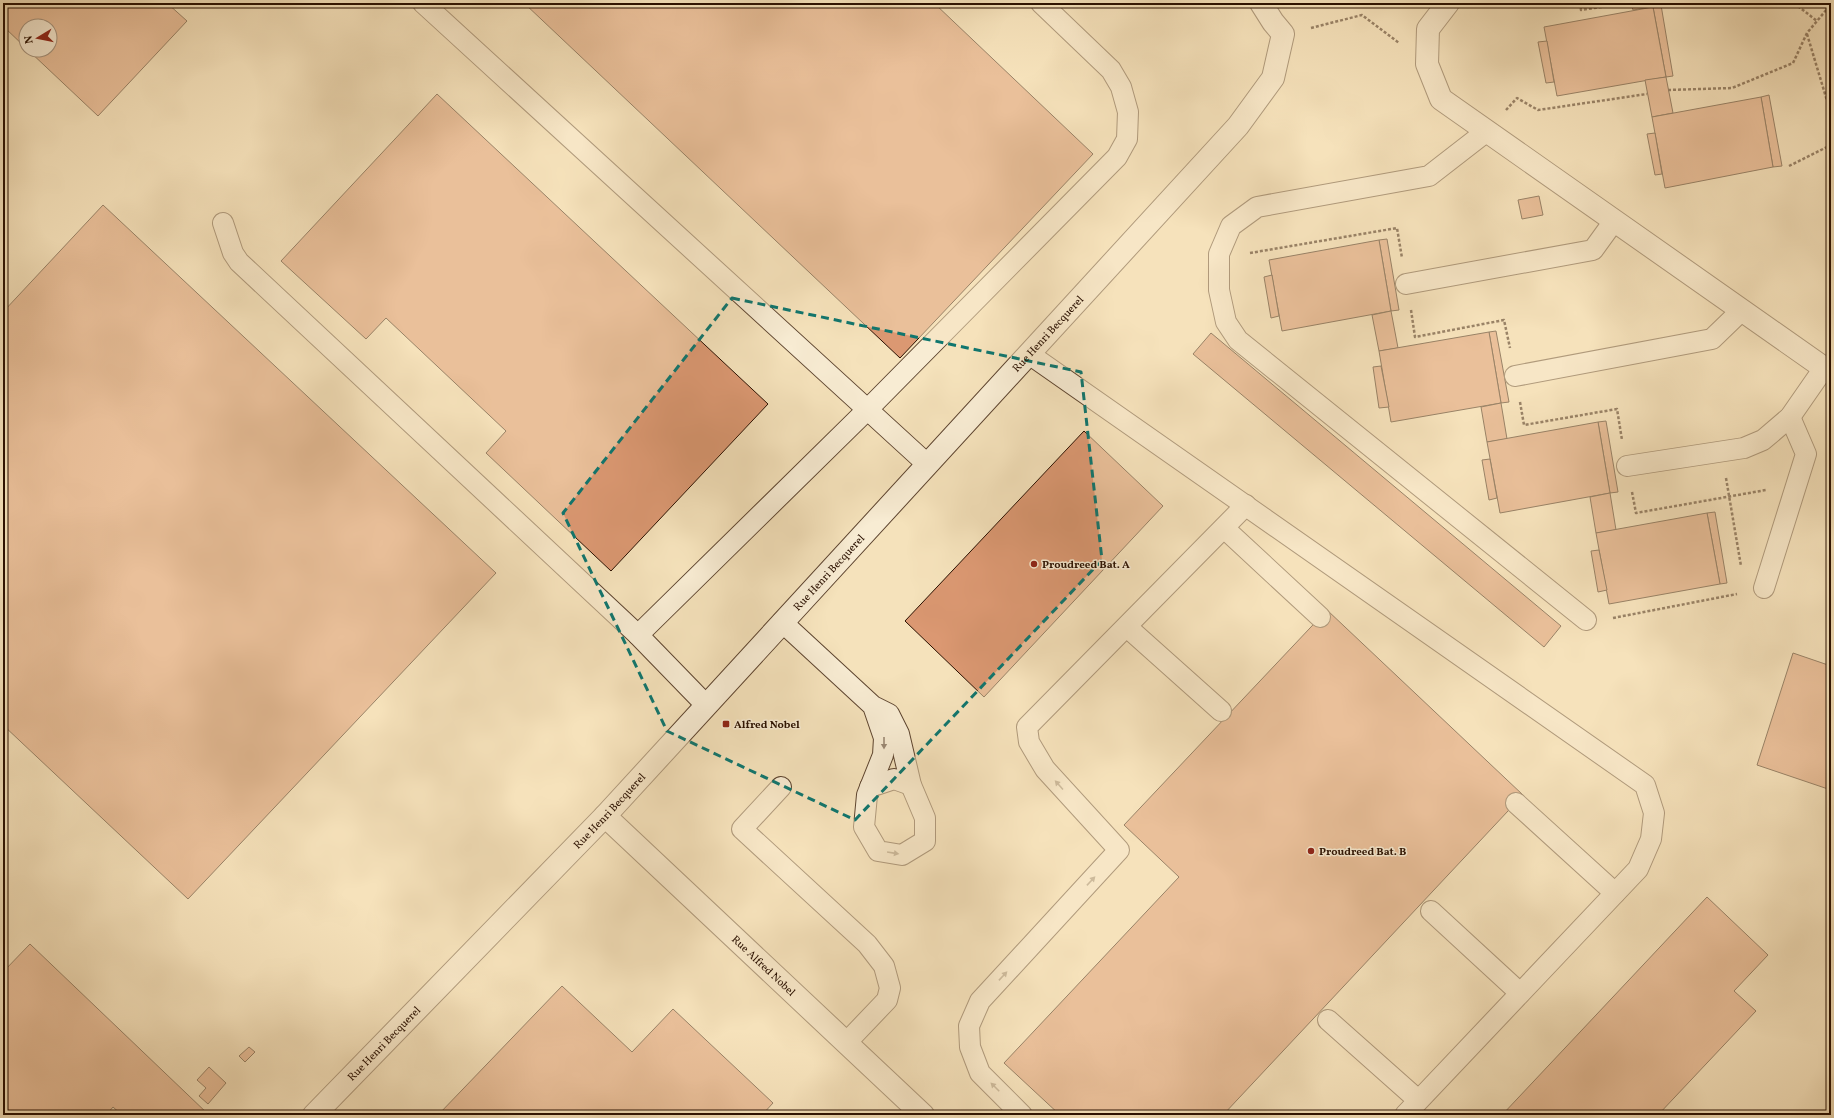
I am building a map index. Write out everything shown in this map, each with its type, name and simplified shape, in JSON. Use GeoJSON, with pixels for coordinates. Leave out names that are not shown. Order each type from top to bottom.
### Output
{"type":"FeatureCollection","features":[{"type":"Feature","properties":{"kind":"street"},"geometry":{"type":"LineString","coordinates":[[1261,3],[1273,22],[1283,34]]}},
{"type":"Feature","properties":{"kind":"street"},"geometry":{"type":"LineString","coordinates":[[1448,3],[1428,30],[1427,64],[1441,99],[1742,310],[1827,367]]}},
{"type":"Feature","properties":{"kind":"street","name":"Rue Henri Becquerel"},"geometry":{"type":"LineString","coordinates":[[314,1115],[605,816],[1238,126],[1273,78],[1283,34]]}},
{"type":"Feature","properties":{"kind":"street","name":"Rue Alfred Nobel"},"geometry":{"type":"LineString","coordinates":[[605,816],[923,1115]]}},
{"type":"Feature","properties":{"kind":"lane"},"geometry":{"type":"LineString","coordinates":[[423,3],[869,408],[927,464]]}},
{"type":"Feature","properties":{"kind":"lane"},"geometry":{"type":"LineString","coordinates":[[638,635],[869,408],[1118,157],[1127,139],[1128,112],[1121,87],[1111,70],[1041,3]]}},
{"type":"Feature","properties":{"kind":"lane"},"geometry":{"type":"LineString","coordinates":[[1487,131],[1429,176],[1257,207],[1231,226],[1219,254],[1219,290],[1226,322],[1238,340],[1586,620]]}},
{"type":"Feature","properties":{"kind":"lane"},"geometry":{"type":"LineString","coordinates":[[1406,284],[1594,250],[1614,221]]}},
{"type":"Feature","properties":{"kind":"lane"},"geometry":{"type":"LineString","coordinates":[[223,223],[233,253],[239,262],[638,635],[706,705]]}},
{"type":"Feature","properties":{"kind":"lane"},"geometry":{"type":"LineString","coordinates":[[1515,376],[1712,339],[1742,310]]}},
{"type":"Feature","properties":{"kind":"lane"},"geometry":{"type":"LineString","coordinates":[[1029,354],[1645,785],[1654,813],[1650,839],[1638,869],[1404,1115]]}},
{"type":"Feature","properties":{"kind":"lane"},"geometry":{"type":"LineString","coordinates":[[1627,466],[1744,448],[1763,440],[1790,417],[1827,367]]}},
{"type":"Feature","properties":{"kind":"lane"},"geometry":{"type":"LineString","coordinates":[[1755,590],[1806,454],[1790,417]]}},
{"type":"Feature","properties":{"kind":"lane"},"geometry":{"type":"LineString","coordinates":[[1022,1115],[980,1073],[970,1047],[969,1026],[980,1001],[1119,850],[1045,770],[1029,742],[1027,727],[1246,505]]}},
{"type":"Feature","properties":{"kind":"lane"},"geometry":{"type":"LineString","coordinates":[[1224,528],[1320,617]]}},
{"type":"Feature","properties":{"kind":"lane"},"geometry":{"type":"LineString","coordinates":[[782,622],[872,706],[889,714],[899,734],[911,785],[925,818],[925,841],[902,855],[878,851],[864,828],[867,795],[883,755],[884,738],[872,706]]}},
{"type":"Feature","properties":{"kind":"lane"},"geometry":{"type":"LineString","coordinates":[[1127,627],[1221,711]]}},
{"type":"Feature","properties":{"kind":"lane"},"geometry":{"type":"LineString","coordinates":[[870,787],[894,779],[911,785]]}},
{"type":"Feature","properties":{"kind":"lane"},"geometry":{"type":"LineString","coordinates":[[781,788],[742,829],[866,944],[884,966],[890,988],[887,1000],[846,1043]]}},
{"type":"Feature","properties":{"kind":"lane"},"geometry":{"type":"LineString","coordinates":[[1516,803],[1615,893]]}},
{"type":"Feature","properties":{"kind":"lane"},"geometry":{"type":"LineString","coordinates":[[1431,911],[1520,993]]}},
{"type":"Feature","properties":{"kind":"lane"},"geometry":{"type":"LineString","coordinates":[[1328,1020],[1418,1100]]}},
{"type":"Feature","properties":{"kind":"path"},"geometry":{"type":"LineString","coordinates":[[1580,3],[1581,10],[1628,3]]}},
{"type":"Feature","properties":{"kind":"path"},"geometry":{"type":"LineString","coordinates":[[1794,3],[1817,21]]}},
{"type":"Feature","properties":{"kind":"path"},"geometry":{"type":"LineString","coordinates":[[1668,90],[1732,88],[1793,63],[1807,33],[1827,9],[1831,8]]}},
{"type":"Feature","properties":{"kind":"path"},"geometry":{"type":"LineString","coordinates":[[1283,34],[1362,15],[1427,64]]}},
{"type":"Feature","properties":{"kind":"path"},"geometry":{"type":"LineString","coordinates":[[1807,33],[1831,114]]}},
{"type":"Feature","properties":{"kind":"path"},"geometry":{"type":"LineString","coordinates":[[1487,131],[1517,98],[1538,110],[1647,94]]}},
{"type":"Feature","properties":{"kind":"path"},"geometry":{"type":"LineString","coordinates":[[1789,166],[1831,146]]}},
{"type":"Feature","properties":{"kind":"path"},"geometry":{"type":"LineString","coordinates":[[1586,620],[1606,620],[1755,590],[1722,452]]}},
{"type":"Feature","properties":{"kind":"highlighted area"},"geometry":{"type":"Polygon","coordinates":[[[732,298],[1081,372],[1102,560],[855,820],[667,731],[563,513],[732,298]]]}},
{"type":"Feature","properties":{"kind":"building"},"geometry":{"type":"Polygon","coordinates":[[[3,3],[167,3],[187,21],[98,116],[36,58],[58,58],[58,18],[18,18],[18,40],[3,26],[3,3]]]}},
{"type":"Feature","properties":{"kind":"building"},"geometry":{"type":"Polygon","coordinates":[[[524,3],[934,3],[1093,154],[900,358],[524,3]]]}},
{"type":"Feature","properties":{"kind":"building"},"geometry":{"type":"Polygon","coordinates":[[[1631,3],[1653,3],[1653,7],[1633,10],[1631,3]]]}},
{"type":"Feature","properties":{"kind":"building"},"geometry":{"type":"Polygon","coordinates":[[[1661,5],[1673,76],[1666,77],[1653,7],[1661,5]]]}},
{"type":"Feature","properties":{"kind":"building"},"geometry":{"type":"Polygon","coordinates":[[[1653,7],[1666,77],[1557,96],[1544,27],[1653,7]]]}},
{"type":"Feature","properties":{"kind":"building"},"geometry":{"type":"Polygon","coordinates":[[[1547,41],[1554,82],[1546,83],[1538,42],[1547,41]]]}},
{"type":"Feature","properties":{"kind":"building"},"geometry":{"type":"Polygon","coordinates":[[[1666,77],[1673,113],[1652,117],[1645,80],[1666,77]]]}},
{"type":"Feature","properties":{"kind":"building"},"geometry":{"type":"Polygon","coordinates":[[[437,94],[768,404],[611,571],[486,453],[506,431],[386,318],[366,339],[281,261],[437,94]]]}},
{"type":"Feature","properties":{"kind":"building"},"geometry":{"type":"Polygon","coordinates":[[[1769,95],[1782,166],[1773,167],[1761,97],[1769,95]]]}},
{"type":"Feature","properties":{"kind":"building"},"geometry":{"type":"Polygon","coordinates":[[[1761,97],[1773,167],[1665,188],[1652,117],[1761,97]]]}},
{"type":"Feature","properties":{"kind":"building"},"geometry":{"type":"Polygon","coordinates":[[[1655,133],[1662,174],[1655,175],[1647,134],[1655,133]]]}},
{"type":"Feature","properties":{"kind":"building"},"geometry":{"type":"Polygon","coordinates":[[[1539,196],[1543,215],[1522,219],[1518,200],[1539,196]]]}},
{"type":"Feature","properties":{"kind":"building"},"geometry":{"type":"Polygon","coordinates":[[[103,205],[496,573],[188,899],[3,725],[3,312],[103,205]]]}},
{"type":"Feature","properties":{"kind":"building"},"geometry":{"type":"Polygon","coordinates":[[[1387,239],[1399,310],[1391,311],[1379,240],[1387,239]]]}},
{"type":"Feature","properties":{"kind":"building"},"geometry":{"type":"Polygon","coordinates":[[[1379,240],[1391,311],[1282,331],[1269,260],[1379,240]]]}},
{"type":"Feature","properties":{"kind":"building"},"geometry":{"type":"Polygon","coordinates":[[[1272,275],[1279,316],[1271,318],[1264,277],[1272,275]]]}},
{"type":"Feature","properties":{"kind":"building"},"geometry":{"type":"Polygon","coordinates":[[[1391,311],[1398,348],[1379,351],[1372,315],[1391,311]]]}},
{"type":"Feature","properties":{"kind":"building"},"geometry":{"type":"Polygon","coordinates":[[[1496,331],[1509,402],[1501,403],[1489,332],[1496,331]]]}},
{"type":"Feature","properties":{"kind":"building"},"geometry":{"type":"Polygon","coordinates":[[[1489,332],[1501,403],[1391,422],[1379,351],[1489,332]]]}},
{"type":"Feature","properties":{"kind":"building"},"geometry":{"type":"Polygon","coordinates":[[[1211,333],[1561,626],[1544,647],[1193,354],[1211,333]]]}},
{"type":"Feature","properties":{"kind":"building"},"geometry":{"type":"Polygon","coordinates":[[[1381,366],[1389,407],[1379,408],[1373,367],[1381,366]]]}},
{"type":"Feature","properties":{"kind":"building"},"geometry":{"type":"Polygon","coordinates":[[[1501,403],[1507,439],[1487,442],[1481,407],[1501,403]]]}},
{"type":"Feature","properties":{"kind":"building"},"geometry":{"type":"Polygon","coordinates":[[[1606,421],[1618,492],[1610,493],[1598,422],[1606,421]]]}},
{"type":"Feature","properties":{"kind":"building"},"geometry":{"type":"Polygon","coordinates":[[[1598,422],[1610,493],[1500,513],[1487,442],[1598,422]]]}},
{"type":"Feature","properties":{"kind":"building","name":"Proudreed Bat. A"},"geometry":{"type":"Polygon","coordinates":[[[1084,431],[1163,506],[984,697],[905,621],[1084,431]]]}},
{"type":"Feature","properties":{"kind":"building"},"geometry":{"type":"Polygon","coordinates":[[[1490,459],[1497,498],[1489,500],[1482,460],[1490,459]]]}},
{"type":"Feature","properties":{"kind":"building"},"geometry":{"type":"Polygon","coordinates":[[[1610,493],[1616,530],[1596,533],[1590,497],[1610,493]]]}},
{"type":"Feature","properties":{"kind":"building"},"geometry":{"type":"Polygon","coordinates":[[[1715,512],[1727,583],[1720,584],[1707,513],[1715,512]]]}},
{"type":"Feature","properties":{"kind":"building"},"geometry":{"type":"Polygon","coordinates":[[[1707,513],[1720,584],[1609,604],[1596,533],[1707,513]]]}},
{"type":"Feature","properties":{"kind":"building"},"geometry":{"type":"Polygon","coordinates":[[[1599,550],[1607,590],[1598,592],[1591,551],[1599,550]]]}},
{"type":"Feature","properties":{"kind":"building","name":"Proudreed Bat. B"},"geometry":{"type":"Polygon","coordinates":[[[1327,610],[1523,795],[1223,1115],[1060,1115],[1004,1063],[1179,877],[1124,825],[1327,610]]]}},
{"type":"Feature","properties":{"kind":"building"},"geometry":{"type":"Polygon","coordinates":[[[1793,653],[1831,666],[1831,790],[1757,765],[1793,653]]]}},
{"type":"Feature","properties":{"kind":"building"},"geometry":{"type":"Polygon","coordinates":[[[1707,897],[1768,955],[1734,991],[1756,1011],[1658,1115],[1502,1115],[1707,897]]]}},
{"type":"Feature","properties":{"kind":"building"},"geometry":{"type":"Polygon","coordinates":[[[30,944],[209,1115],[122,1115],[113,1107],[106,1115],[3,1115],[3,972],[30,944]]]}},
{"type":"Feature","properties":{"kind":"building"},"geometry":{"type":"Polygon","coordinates":[[[562,986],[632,1052],[673,1009],[773,1103],[762,1115],[438,1115],[562,986]]]}},
{"type":"Feature","properties":{"kind":"building"},"geometry":{"type":"Polygon","coordinates":[[[249,1047],[255,1052],[245,1062],[239,1056],[249,1047]]]}},
{"type":"Feature","properties":{"kind":"building"},"geometry":{"type":"Polygon","coordinates":[[[209,1067],[226,1083],[208,1104],[199,1096],[206,1088],[197,1080],[209,1067]]]}},
{"type":"Feature","properties":{"kind":"place","name":"Proudreed Bat. A"},"geometry":{"type":"Point","coordinates":[1034,564]}},
{"type":"Feature","properties":{"kind":"place","name":"Alfred Nobel"},"geometry":{"type":"Point","coordinates":[726,724]}},
{"type":"Feature","properties":{"kind":"place","name":"Proudreed Bat. B"},"geometry":{"type":"Point","coordinates":[1311,851]}}]}
